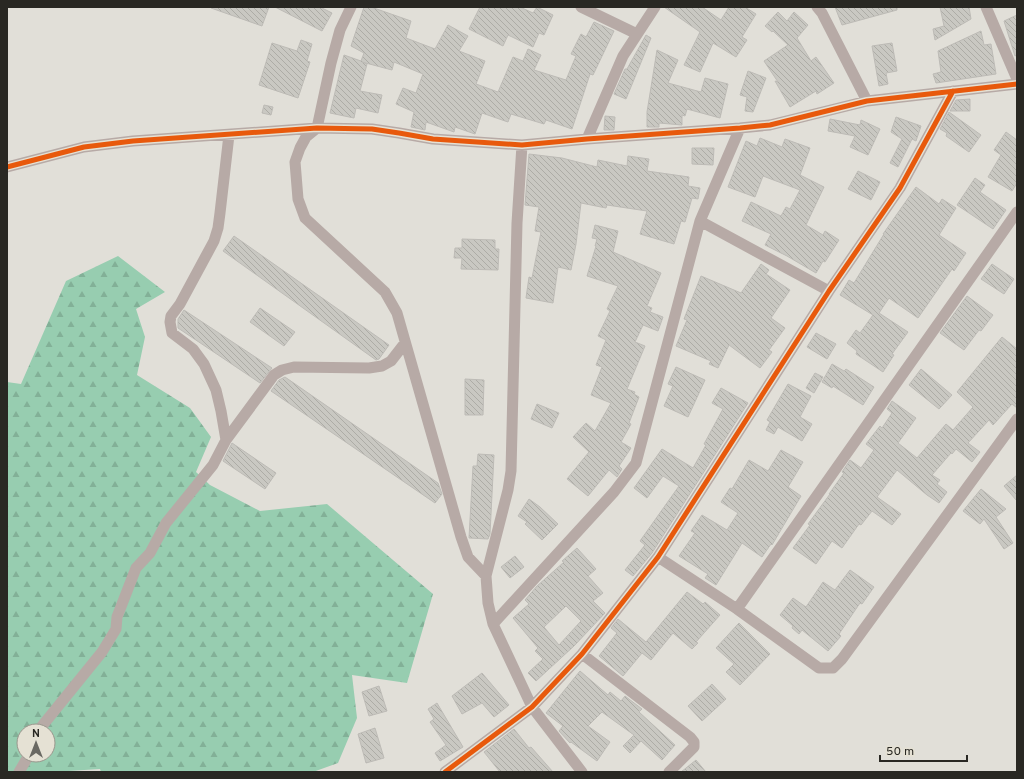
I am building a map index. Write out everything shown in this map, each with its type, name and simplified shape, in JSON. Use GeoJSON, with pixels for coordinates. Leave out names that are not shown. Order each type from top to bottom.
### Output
{"type":"FeatureCollection","features":[{"type":"Feature","properties":{"kind":"street"},"geometry":{"type":"LineString","coordinates":[[351,7],[340,30],[331,63],[317,128],[306,137],[295,162],[298,199],[305,218],[385,292],[397,313],[461,537],[468,557],[486,576]]}},
{"type":"Feature","properties":{"kind":"street"},"geometry":{"type":"LineString","coordinates":[[581,7],[637,34]]}},
{"type":"Feature","properties":{"kind":"street"},"geometry":{"type":"LineString","coordinates":[[587,139],[623,56],[656,7]]}},
{"type":"Feature","properties":{"kind":"street"},"geometry":{"type":"LineString","coordinates":[[817,7],[822,13],[867,101]]}},
{"type":"Feature","properties":{"kind":"street"},"geometry":{"type":"LineString","coordinates":[[986,7],[1017,79]]}},
{"type":"Feature","properties":{"kind":"street"},"geometry":{"type":"LineString","coordinates":[[7,168],[84,147],[133,141],[317,128],[372,129],[433,139],[522,145],[740,128],[770,125],[867,101],[1017,84]]}},
{"type":"Feature","properties":{"kind":"street"},"geometry":{"type":"LineString","coordinates":[[445,772],[532,707],[582,654],[658,557],[829,291],[900,188],[953,92]]}},
{"type":"Feature","properties":{"kind":"street"},"geometry":{"type":"LineString","coordinates":[[493,624],[614,492],[636,463],[700,221],[740,128]]}},
{"type":"Feature","properties":{"kind":"street"},"geometry":{"type":"LineString","coordinates":[[226,440],[216,390],[204,364],[192,349],[172,333],[170,322],[171,316],[180,304],[214,241],[218,228],[229,134]]}},
{"type":"Feature","properties":{"kind":"street"},"geometry":{"type":"LineString","coordinates":[[522,145],[517,223],[511,471],[508,490],[486,576],[488,602],[493,624],[532,707],[582,772]]}},
{"type":"Feature","properties":{"kind":"street"},"geometry":{"type":"LineString","coordinates":[[737,609],[1017,212]]}},
{"type":"Feature","properties":{"kind":"street"},"geometry":{"type":"LineString","coordinates":[[700,221],[829,291]]}},
{"type":"Feature","properties":{"kind":"street"},"geometry":{"type":"LineString","coordinates":[[44,723],[102,652],[116,629],[117,617],[136,568],[154,547],[166,524],[213,464],[226,440],[274,375],[282,370],[294,367],[369,368],[382,366],[391,361],[405,343]]}},
{"type":"Feature","properties":{"kind":"street"},"geometry":{"type":"LineString","coordinates":[[658,557],[737,609],[820,668],[833,668],[842,659],[1017,419]]}},
{"type":"Feature","properties":{"kind":"street"},"geometry":{"type":"LineString","coordinates":[[582,654],[690,736],[694,742],[694,747],[669,772]]}},
{"type":"Feature","properties":{"kind":"street"},"geometry":{"type":"LineString","coordinates":[[19,772],[24,763]]}},
{"type":"Feature","properties":{"kind":"green space"},"geometry":{"type":"Polygon","coordinates":[[[118,256],[165,292],[136,309],[145,337],[137,375],[190,408],[211,437],[196,472],[210,485],[260,511],[327,504],[433,594],[407,683],[352,675],[357,718],[338,763],[313,772],[101,772],[100,769],[53,772],[7,772],[7,382],[21,384],[66,281],[118,256]]]}},
{"type":"Feature","properties":{"kind":"building"},"geometry":{"type":"Polygon","coordinates":[[[211,7],[269,7],[262,26],[211,7]]]}},
{"type":"Feature","properties":{"kind":"building"},"geometry":{"type":"Polygon","coordinates":[[[275,7],[320,7],[332,13],[322,31],[275,7]]]}},
{"type":"Feature","properties":{"kind":"building"},"geometry":{"type":"Polygon","coordinates":[[[364,7],[371,7],[411,21],[406,38],[435,49],[448,25],[468,36],[459,51],[485,61],[476,84],[498,92],[513,57],[523,61],[528,49],[541,55],[534,70],[566,80],[576,56],[571,54],[581,34],[586,37],[594,22],[614,31],[593,75],[590,74],[572,129],[546,120],[544,124],[511,114],[508,122],[482,113],[475,134],[455,127],[454,132],[426,122],[425,130],[411,127],[414,112],[396,104],[403,88],[416,93],[423,74],[394,62],[392,70],[362,62],[367,64],[360,91],[382,95],[378,113],[356,108],[354,118],[330,113],[344,55],[361,61],[364,53],[351,46],[364,7]]]}},
{"type":"Feature","properties":{"kind":"building"},"geometry":{"type":"Polygon","coordinates":[[[480,7],[520,7],[533,13],[537,7],[553,15],[544,35],[539,33],[533,47],[508,35],[503,46],[469,29],[480,7]]]}},
{"type":"Feature","properties":{"kind":"building"},"geometry":{"type":"Polygon","coordinates":[[[664,7],[702,7],[721,20],[729,7],[745,7],[756,14],[742,37],[747,40],[736,57],[713,43],[700,72],[684,65],[700,32],[664,7]]]}},
{"type":"Feature","properties":{"kind":"building"},"geometry":{"type":"Polygon","coordinates":[[[835,7],[897,7],[897,10],[842,25],[835,7]]]}},
{"type":"Feature","properties":{"kind":"building"},"geometry":{"type":"Polygon","coordinates":[[[940,7],[969,7],[971,19],[935,40],[933,29],[944,26],[940,7]]]}},
{"type":"Feature","properties":{"kind":"building"},"geometry":{"type":"Polygon","coordinates":[[[778,12],[787,21],[794,12],[808,25],[797,38],[811,61],[816,57],[834,83],[817,94],[816,91],[790,107],[775,81],[778,82],[764,61],[788,45],[773,31],[772,32],[765,26],[778,12]]]}},
{"type":"Feature","properties":{"kind":"building"},"geometry":{"type":"Polygon","coordinates":[[[1017,15],[1017,55],[1015,56],[1004,21],[1017,15]]]}},
{"type":"Feature","properties":{"kind":"building"},"geometry":{"type":"Polygon","coordinates":[[[981,31],[984,45],[991,44],[996,74],[936,83],[933,74],[941,72],[938,51],[981,31]]]}},
{"type":"Feature","properties":{"kind":"building"},"geometry":{"type":"Polygon","coordinates":[[[646,35],[651,38],[626,99],[614,94],[625,69],[627,69],[646,35]]]}},
{"type":"Feature","properties":{"kind":"building"},"geometry":{"type":"Polygon","coordinates":[[[301,40],[312,44],[307,61],[310,62],[298,98],[259,85],[272,43],[297,51],[301,40]]]}},
{"type":"Feature","properties":{"kind":"building"},"geometry":{"type":"Polygon","coordinates":[[[892,43],[897,71],[886,73],[888,84],[879,86],[872,46],[892,43]]]}},
{"type":"Feature","properties":{"kind":"building"},"geometry":{"type":"Polygon","coordinates":[[[657,50],[678,60],[668,83],[701,92],[705,78],[728,84],[720,118],[687,109],[685,116],[682,115],[682,125],[659,123],[659,127],[647,127],[647,112],[657,50]]]}},
{"type":"Feature","properties":{"kind":"building"},"geometry":{"type":"Polygon","coordinates":[[[748,71],[766,78],[753,112],[745,111],[747,97],[740,95],[748,71]]]}},
{"type":"Feature","properties":{"kind":"building"},"geometry":{"type":"Polygon","coordinates":[[[970,99],[970,111],[950,111],[956,100],[970,99]]]}},
{"type":"Feature","properties":{"kind":"building"},"geometry":{"type":"Polygon","coordinates":[[[264,105],[273,107],[271,115],[262,113],[264,105]]]}},
{"type":"Feature","properties":{"kind":"building"},"geometry":{"type":"Polygon","coordinates":[[[949,112],[981,135],[969,152],[946,136],[947,133],[940,129],[949,112]]]}},
{"type":"Feature","properties":{"kind":"building"},"geometry":{"type":"Polygon","coordinates":[[[605,116],[615,117],[614,130],[604,130],[605,116]]]}},
{"type":"Feature","properties":{"kind":"building"},"geometry":{"type":"Polygon","coordinates":[[[896,117],[921,126],[916,141],[912,139],[898,167],[890,163],[902,139],[891,132],[896,117]]]}},
{"type":"Feature","properties":{"kind":"building"},"geometry":{"type":"Polygon","coordinates":[[[830,119],[860,125],[861,120],[880,129],[868,155],[850,147],[855,136],[828,131],[830,119]]]}},
{"type":"Feature","properties":{"kind":"building"},"geometry":{"type":"Polygon","coordinates":[[[1006,132],[1017,140],[1017,183],[1012,191],[988,177],[1001,155],[994,150],[1006,132]]]}},
{"type":"Feature","properties":{"kind":"building"},"geometry":{"type":"Polygon","coordinates":[[[760,138],[782,147],[785,139],[810,148],[800,175],[824,187],[806,225],[823,235],[825,231],[839,240],[816,273],[765,245],[771,234],[742,221],[751,202],[781,216],[786,207],[790,209],[800,190],[763,176],[755,197],[728,187],[746,141],[757,146],[760,138]]]}},
{"type":"Feature","properties":{"kind":"building"},"geometry":{"type":"Polygon","coordinates":[[[692,148],[714,148],[713,165],[692,164],[692,148]]]}},
{"type":"Feature","properties":{"kind":"building"},"geometry":{"type":"Polygon","coordinates":[[[529,154],[562,158],[597,167],[598,160],[627,166],[628,156],[649,159],[647,171],[689,177],[688,186],[700,188],[698,199],[692,198],[685,222],[681,221],[674,244],[640,234],[647,211],[607,205],[606,208],[581,203],[571,270],[558,267],[553,303],[526,298],[529,277],[532,278],[541,232],[535,231],[539,207],[525,205],[529,154]]]}},
{"type":"Feature","properties":{"kind":"building"},"geometry":{"type":"Polygon","coordinates":[[[858,171],[880,182],[871,200],[848,189],[858,171]]]}},
{"type":"Feature","properties":{"kind":"building"},"geometry":{"type":"Polygon","coordinates":[[[975,178],[985,185],[980,192],[1006,210],[993,229],[957,205],[975,178]]]}},
{"type":"Feature","properties":{"kind":"building"},"geometry":{"type":"Polygon","coordinates":[[[916,187],[939,204],[942,199],[956,208],[939,235],[966,253],[954,271],[952,269],[918,318],[889,298],[879,313],[908,332],[892,354],[894,355],[883,372],[856,354],[857,351],[847,343],[856,330],[860,333],[873,315],[840,295],[849,280],[854,283],[883,234],[916,187]]]}},
{"type":"Feature","properties":{"kind":"building"},"geometry":{"type":"Polygon","coordinates":[[[595,225],[618,231],[613,252],[661,273],[647,306],[652,308],[650,312],[663,317],[658,331],[643,325],[635,342],[645,346],[627,389],[635,392],[634,394],[639,397],[629,423],[631,424],[621,442],[631,448],[619,466],[622,469],[617,477],[609,470],[588,496],[567,479],[589,452],[573,437],[586,423],[595,431],[611,403],[591,395],[602,367],[596,365],[606,340],[598,336],[610,311],[607,309],[618,286],[587,276],[596,246],[597,239],[592,238],[595,225]]]}},
{"type":"Feature","properties":{"kind":"building"},"geometry":{"type":"Polygon","coordinates":[[[234,236],[389,345],[379,359],[376,360],[223,251],[234,236]]]}},
{"type":"Feature","properties":{"kind":"building"},"geometry":{"type":"Polygon","coordinates":[[[462,239],[495,240],[495,249],[499,249],[498,270],[461,269],[462,258],[454,258],[455,248],[462,248],[462,239]]]}},
{"type":"Feature","properties":{"kind":"building"},"geometry":{"type":"Polygon","coordinates":[[[761,264],[769,270],[766,274],[790,290],[771,318],[785,328],[769,350],[772,352],[760,368],[729,345],[718,368],[709,364],[711,361],[676,346],[687,320],[684,319],[701,276],[741,293],[761,264]]]}},
{"type":"Feature","properties":{"kind":"building"},"geometry":{"type":"Polygon","coordinates":[[[992,264],[1014,279],[1004,294],[981,279],[992,264]]]}},
{"type":"Feature","properties":{"kind":"building"},"geometry":{"type":"Polygon","coordinates":[[[967,296],[993,315],[981,331],[979,330],[964,350],[940,333],[967,296]]]}},
{"type":"Feature","properties":{"kind":"building"},"geometry":{"type":"Polygon","coordinates":[[[260,308],[295,332],[284,346],[250,322],[260,308]]]}},
{"type":"Feature","properties":{"kind":"building"},"geometry":{"type":"Polygon","coordinates":[[[184,310],[272,368],[260,383],[178,328],[178,319],[184,310]]]}},
{"type":"Feature","properties":{"kind":"building"},"geometry":{"type":"Polygon","coordinates":[[[816,333],[836,344],[827,359],[807,347],[816,333]]]}},
{"type":"Feature","properties":{"kind":"building"},"geometry":{"type":"Polygon","coordinates":[[[1002,337],[1017,349],[1017,408],[1012,404],[993,425],[989,420],[968,443],[980,452],[972,462],[956,449],[932,475],[940,480],[937,484],[947,492],[939,503],[897,470],[877,497],[901,514],[892,525],[872,511],[861,525],[859,524],[842,548],[832,541],[816,564],[793,548],[844,473],[842,472],[850,460],[861,468],[874,450],[866,444],[880,426],[882,428],[892,413],[887,409],[892,401],[916,418],[898,443],[917,458],[946,424],[953,430],[973,407],[957,392],[1002,337]]]}},
{"type":"Feature","properties":{"kind":"building"},"geometry":{"type":"Polygon","coordinates":[[[832,364],[844,371],[846,369],[874,387],[863,405],[833,386],[832,388],[822,382],[832,364]]]}},
{"type":"Feature","properties":{"kind":"building"},"geometry":{"type":"Polygon","coordinates":[[[676,367],[705,380],[688,417],[664,406],[673,386],[668,384],[676,367]]]}},
{"type":"Feature","properties":{"kind":"building"},"geometry":{"type":"Polygon","coordinates":[[[921,369],[952,395],[939,409],[909,385],[921,369]]]}},
{"type":"Feature","properties":{"kind":"building"},"geometry":{"type":"Polygon","coordinates":[[[815,373],[823,377],[814,393],[806,388],[815,373]]]}},
{"type":"Feature","properties":{"kind":"building"},"geometry":{"type":"Polygon","coordinates":[[[285,377],[438,483],[442,494],[435,503],[271,391],[279,380],[285,377]]]}},
{"type":"Feature","properties":{"kind":"building"},"geometry":{"type":"Polygon","coordinates":[[[465,379],[484,380],[483,415],[465,415],[465,379]]]}},
{"type":"Feature","properties":{"kind":"building"},"geometry":{"type":"Polygon","coordinates":[[[788,384],[811,396],[800,417],[812,424],[802,441],[778,427],[774,434],[766,430],[770,422],[767,420],[788,384]]]}},
{"type":"Feature","properties":{"kind":"building"},"geometry":{"type":"Polygon","coordinates":[[[721,388],[748,403],[652,553],[633,576],[625,570],[645,545],[640,541],[679,486],[663,476],[647,498],[634,488],[662,449],[693,468],[723,409],[712,403],[721,388]]]}},
{"type":"Feature","properties":{"kind":"building"},"geometry":{"type":"Polygon","coordinates":[[[537,404],[559,413],[552,428],[531,419],[537,404]]]}},
{"type":"Feature","properties":{"kind":"building"},"geometry":{"type":"Polygon","coordinates":[[[232,443],[276,473],[265,489],[223,461],[232,443]]]}},
{"type":"Feature","properties":{"kind":"building"},"geometry":{"type":"Polygon","coordinates":[[[781,450],[803,462],[788,487],[801,496],[772,545],[771,544],[762,557],[742,543],[716,585],[705,578],[708,574],[679,556],[695,533],[691,531],[702,515],[727,530],[738,513],[721,502],[730,488],[732,489],[749,460],[768,471],[781,450]]]}},
{"type":"Feature","properties":{"kind":"building"},"geometry":{"type":"Polygon","coordinates":[[[478,454],[494,455],[490,534],[488,539],[469,538],[473,466],[477,466],[478,454]]]}},
{"type":"Feature","properties":{"kind":"building"},"geometry":{"type":"Polygon","coordinates":[[[1017,475],[1017,501],[1004,486],[1017,475]]]}},
{"type":"Feature","properties":{"kind":"building"},"geometry":{"type":"Polygon","coordinates":[[[981,489],[1006,509],[996,517],[1013,543],[1004,549],[984,519],[980,524],[963,511],[981,489]]]}},
{"type":"Feature","properties":{"kind":"building"},"geometry":{"type":"Polygon","coordinates":[[[529,499],[558,524],[542,540],[525,524],[527,522],[518,516],[529,499]]]}},
{"type":"Feature","properties":{"kind":"building"},"geometry":{"type":"Polygon","coordinates":[[[577,548],[596,569],[588,576],[603,593],[593,601],[605,613],[574,646],[536,681],[528,673],[543,659],[535,651],[538,648],[513,618],[529,604],[525,600],[537,586],[564,562],[562,561],[577,548]],[[566,606],[544,627],[559,645],[581,621],[566,606]]]}},
{"type":"Feature","properties":{"kind":"building"},"geometry":{"type":"Polygon","coordinates":[[[515,556],[524,567],[510,578],[501,567],[515,556]]]}},
{"type":"Feature","properties":{"kind":"building"},"geometry":{"type":"Polygon","coordinates":[[[850,570],[874,587],[862,604],[860,603],[839,634],[841,636],[828,651],[802,630],[799,634],[792,628],[793,626],[780,615],[793,598],[806,607],[823,582],[835,590],[850,570]]]}},
{"type":"Feature","properties":{"kind":"building"},"geometry":{"type":"Polygon","coordinates":[[[687,592],[703,604],[705,602],[720,615],[696,642],[698,643],[692,649],[673,633],[651,660],[642,653],[623,676],[599,656],[617,633],[611,628],[618,619],[646,642],[687,592]]]}},
{"type":"Feature","properties":{"kind":"building"},"geometry":{"type":"Polygon","coordinates":[[[739,623],[770,654],[740,685],[726,672],[734,664],[716,648],[739,623]]]}},
{"type":"Feature","properties":{"kind":"building"},"geometry":{"type":"Polygon","coordinates":[[[580,671],[608,695],[610,692],[621,701],[625,696],[642,709],[639,712],[675,745],[662,760],[641,741],[630,753],[623,746],[634,735],[602,712],[588,726],[610,742],[597,761],[571,742],[570,743],[559,731],[563,726],[546,713],[580,671]]]}},
{"type":"Feature","properties":{"kind":"building"},"geometry":{"type":"Polygon","coordinates":[[[482,673],[509,705],[494,717],[482,703],[462,714],[452,696],[482,673]]]}},
{"type":"Feature","properties":{"kind":"building"},"geometry":{"type":"Polygon","coordinates":[[[712,684],[726,699],[702,721],[688,706],[712,684]]]}},
{"type":"Feature","properties":{"kind":"building"},"geometry":{"type":"Polygon","coordinates":[[[379,686],[387,711],[369,716],[362,692],[379,686]]]}},
{"type":"Feature","properties":{"kind":"building"},"geometry":{"type":"Polygon","coordinates":[[[437,703],[463,747],[440,761],[435,753],[446,745],[430,722],[434,719],[428,709],[437,703]]]}},
{"type":"Feature","properties":{"kind":"building"},"geometry":{"type":"Polygon","coordinates":[[[375,728],[384,758],[366,763],[358,734],[375,728]]]}},
{"type":"Feature","properties":{"kind":"building"},"geometry":{"type":"Polygon","coordinates":[[[514,729],[529,748],[531,747],[553,772],[500,772],[484,752],[514,729]]]}},
{"type":"Feature","properties":{"kind":"building"},"geometry":{"type":"Polygon","coordinates":[[[696,760],[706,772],[681,772],[696,760]]]}},
{"type":"Feature","properties":{"kind":"cycle path"},"geometry":{"type":"LineString","coordinates":[[7,167],[84,147],[133,141],[317,128],[372,129],[433,139],[522,145],[740,128],[770,125],[867,101],[1017,84]]}},
{"type":"Feature","properties":{"kind":"cycle path"},"geometry":{"type":"LineString","coordinates":[[445,772],[532,707],[582,654],[658,557],[829,291],[900,188],[953,91]]}}]}
